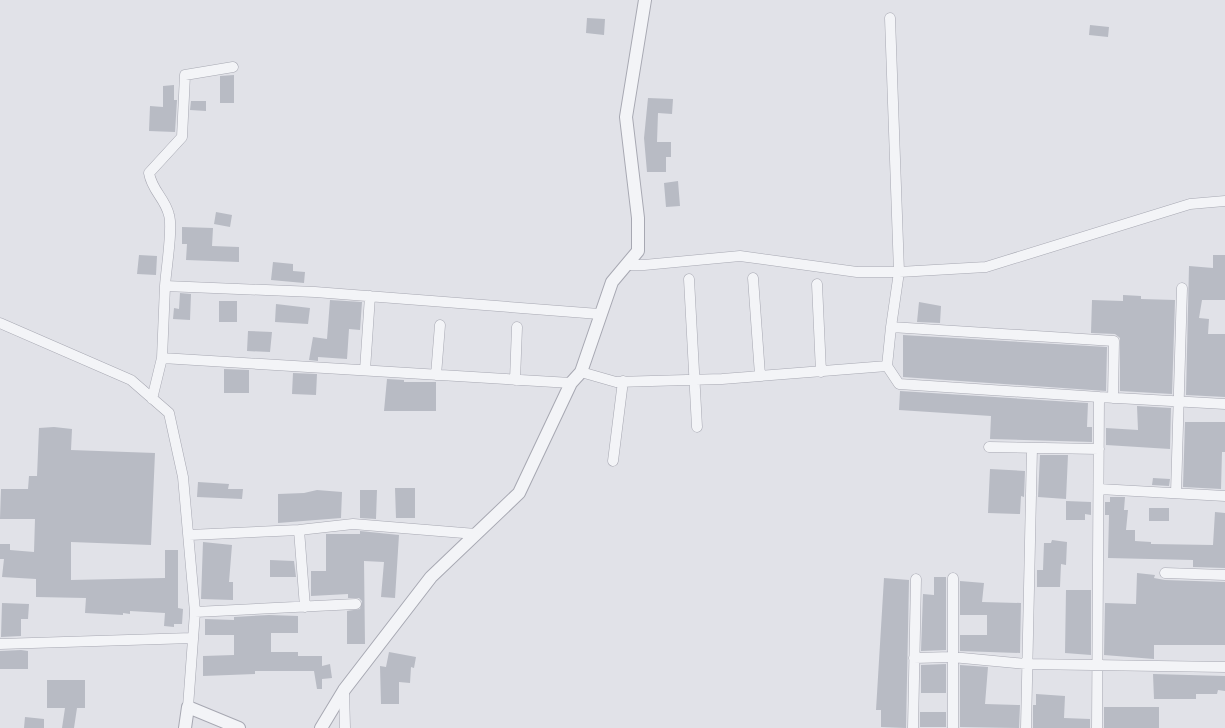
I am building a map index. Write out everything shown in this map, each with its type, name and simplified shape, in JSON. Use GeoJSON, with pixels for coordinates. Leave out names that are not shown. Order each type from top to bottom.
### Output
{"type":"FeatureCollection","features":[{"type":"Feature","properties":{"kind":"street"},"geometry":{"type":"LineString","coordinates":[[321,728],[344,690],[431,577],[519,493],[571,383],[581,372],[599,314],[612,282],[638,251],[638,218],[626,117],[645,0]]}},
{"type":"Feature","properties":{"kind":"street"},"geometry":{"type":"LineString","coordinates":[[890,18],[898,272],[888,366],[899,384],[1225,404]]}},
{"type":"Feature","properties":{"kind":"street"},"geometry":{"type":"LineString","coordinates":[[152,399],[162,358],[170,217],[165,203],[152,186],[148,173],[182,137],[185,75],[233,67]]}},
{"type":"Feature","properties":{"kind":"street"},"geometry":{"type":"LineString","coordinates":[[627,265],[740,256],[857,272],[898,272],[986,267],[1190,204],[1225,201]]}},
{"type":"Feature","properties":{"kind":"street"},"geometry":{"type":"LineString","coordinates":[[753,278],[760,375]]}},
{"type":"Feature","properties":{"kind":"street"},"geometry":{"type":"LineString","coordinates":[[689,279],[697,427]]}},
{"type":"Feature","properties":{"kind":"street"},"geometry":{"type":"LineString","coordinates":[[818,284],[821,372]]}},
{"type":"Feature","properties":{"kind":"street"},"geometry":{"type":"LineString","coordinates":[[165,286],[370,296],[599,314]]}},
{"type":"Feature","properties":{"kind":"street"},"geometry":{"type":"LineString","coordinates":[[1176,493],[1182,288]]}},
{"type":"Feature","properties":{"kind":"street"},"geometry":{"type":"LineString","coordinates":[[365,370],[370,296]]}},
{"type":"Feature","properties":{"kind":"street"},"geometry":{"type":"LineString","coordinates":[[0,323],[131,380],[169,414],[182,477],[189,535],[194,612],[185,728]]}},
{"type":"Feature","properties":{"kind":"street"},"geometry":{"type":"LineString","coordinates":[[436,375],[440,325]]}},
{"type":"Feature","properties":{"kind":"street"},"geometry":{"type":"LineString","coordinates":[[515,380],[517,327]]}},
{"type":"Feature","properties":{"kind":"street"},"geometry":{"type":"LineString","coordinates":[[891,327],[1114,341],[1113,398]]}},
{"type":"Feature","properties":{"kind":"street"},"geometry":{"type":"LineString","coordinates":[[162,358],[571,383]]}},
{"type":"Feature","properties":{"kind":"street"},"geometry":{"type":"LineString","coordinates":[[581,372],[616,382],[694,380],[888,366]]}},
{"type":"Feature","properties":{"kind":"street"},"geometry":{"type":"LineString","coordinates":[[613,461],[623,381]]}},
{"type":"Feature","properties":{"kind":"street"},"geometry":{"type":"LineString","coordinates":[[1097,728],[1099,397]]}},
{"type":"Feature","properties":{"kind":"street"},"geometry":{"type":"LineString","coordinates":[[989,447],[1099,449]]}},
{"type":"Feature","properties":{"kind":"street"},"geometry":{"type":"LineString","coordinates":[[1026,728],[1032,448]]}},
{"type":"Feature","properties":{"kind":"street"},"geometry":{"type":"LineString","coordinates":[[1099,489],[1225,496]]}},
{"type":"Feature","properties":{"kind":"street"},"geometry":{"type":"LineString","coordinates":[[189,535],[299,530],[353,524],[476,534]]}},
{"type":"Feature","properties":{"kind":"street"},"geometry":{"type":"LineString","coordinates":[[299,530],[305,607]]}},
{"type":"Feature","properties":{"kind":"street"},"geometry":{"type":"LineString","coordinates":[[1165,574],[1225,575]]}},
{"type":"Feature","properties":{"kind":"street"},"geometry":{"type":"LineString","coordinates":[[953,578],[952,657],[954,728]]}},
{"type":"Feature","properties":{"kind":"street"},"geometry":{"type":"LineString","coordinates":[[913,728],[916,579]]}},
{"type":"Feature","properties":{"kind":"street"},"geometry":{"type":"LineString","coordinates":[[194,612],[356,604]]}},
{"type":"Feature","properties":{"kind":"street"},"geometry":{"type":"LineString","coordinates":[[0,644],[192,638]]}},
{"type":"Feature","properties":{"kind":"street"},"geometry":{"type":"LineString","coordinates":[[914,658],[952,657],[1026,664],[1225,667]]}},
{"type":"Feature","properties":{"kind":"street"},"geometry":{"type":"LineString","coordinates":[[344,690],[345,728]]}},
{"type":"Feature","properties":{"kind":"street"},"geometry":{"type":"LineString","coordinates":[[188,707],[239,728]]}},
{"type":"Feature","properties":{"kind":"building"},"geometry":{"type":"Polygon","coordinates":[[[587,18],[605,19],[604,35],[586,33],[587,18]]]}},
{"type":"Feature","properties":{"kind":"building"},"geometry":{"type":"Polygon","coordinates":[[[1090,25],[1109,27],[1108,37],[1089,35],[1090,25]]]}},
{"type":"Feature","properties":{"kind":"building"},"geometry":{"type":"Polygon","coordinates":[[[234,75],[234,103],[220,103],[220,76],[234,75]]]}},
{"type":"Feature","properties":{"kind":"building"},"geometry":{"type":"Polygon","coordinates":[[[174,85],[174,100],[177,100],[175,132],[149,131],[150,106],[163,107],[163,86],[174,85]]]}},
{"type":"Feature","properties":{"kind":"building"},"geometry":{"type":"Polygon","coordinates":[[[648,98],[673,99],[672,114],[658,113],[657,142],[671,142],[671,157],[666,157],[666,172],[647,172],[644,138],[648,98]]]}},
{"type":"Feature","properties":{"kind":"building"},"geometry":{"type":"Polygon","coordinates":[[[191,101],[206,101],[206,111],[190,110],[191,101]]]}},
{"type":"Feature","properties":{"kind":"building"},"geometry":{"type":"Polygon","coordinates":[[[678,181],[680,206],[666,207],[664,183],[678,181]]]}},
{"type":"Feature","properties":{"kind":"building"},"geometry":{"type":"Polygon","coordinates":[[[216,212],[232,215],[230,227],[214,224],[216,212]]]}},
{"type":"Feature","properties":{"kind":"building"},"geometry":{"type":"Polygon","coordinates":[[[182,227],[213,228],[212,246],[239,247],[239,262],[186,260],[187,244],[182,244],[182,227]]]}},
{"type":"Feature","properties":{"kind":"building"},"geometry":{"type":"Polygon","coordinates":[[[139,255],[157,256],[156,275],[137,274],[139,255]]]}},
{"type":"Feature","properties":{"kind":"building"},"geometry":{"type":"Polygon","coordinates":[[[1213,255],[1225,255],[1225,300],[1202,300],[1199,318],[1209,319],[1208,334],[1225,334],[1225,397],[1186,395],[1189,266],[1213,268],[1213,255]]]}},
{"type":"Feature","properties":{"kind":"building"},"geometry":{"type":"Polygon","coordinates":[[[273,262],[293,264],[293,271],[305,272],[304,283],[271,280],[273,262]]]}},
{"type":"Feature","properties":{"kind":"building"},"geometry":{"type":"Polygon","coordinates":[[[180,293],[191,294],[190,320],[173,319],[174,308],[179,309],[180,293]]]}},
{"type":"Feature","properties":{"kind":"building"},"geometry":{"type":"Polygon","coordinates":[[[1123,295],[1141,296],[1141,299],[1175,300],[1172,394],[1120,391],[1120,338],[1115,334],[1091,333],[1092,300],[1123,301],[1123,295]]]}},
{"type":"Feature","properties":{"kind":"building"},"geometry":{"type":"Polygon","coordinates":[[[330,300],[362,302],[360,330],[349,329],[347,359],[318,357],[318,361],[309,360],[313,337],[327,339],[330,300]]]}},
{"type":"Feature","properties":{"kind":"building"},"geometry":{"type":"Polygon","coordinates":[[[219,301],[237,301],[237,322],[219,322],[219,301]]]}},
{"type":"Feature","properties":{"kind":"building"},"geometry":{"type":"Polygon","coordinates":[[[919,302],[941,306],[940,323],[917,322],[919,302]]]}},
{"type":"Feature","properties":{"kind":"building"},"geometry":{"type":"Polygon","coordinates":[[[276,304],[310,308],[308,324],[275,322],[276,304]]]}},
{"type":"Feature","properties":{"kind":"building"},"geometry":{"type":"Polygon","coordinates":[[[248,331],[272,332],[270,352],[247,351],[248,331]]]}},
{"type":"Feature","properties":{"kind":"building"},"geometry":{"type":"Polygon","coordinates":[[[903,335],[1107,347],[1106,391],[903,377],[903,335]]]}},
{"type":"Feature","properties":{"kind":"building"},"geometry":{"type":"Polygon","coordinates":[[[224,369],[249,370],[249,393],[224,393],[224,369]]]}},
{"type":"Feature","properties":{"kind":"building"},"geometry":{"type":"Polygon","coordinates":[[[293,373],[317,374],[316,395],[292,394],[293,373]]]}},
{"type":"Feature","properties":{"kind":"building"},"geometry":{"type":"Polygon","coordinates":[[[387,379],[404,380],[404,382],[436,382],[436,411],[384,411],[387,379]]]}},
{"type":"Feature","properties":{"kind":"building"},"geometry":{"type":"Polygon","coordinates":[[[900,391],[1088,403],[1087,427],[1092,427],[1092,442],[990,439],[991,416],[899,410],[900,391]]]}},
{"type":"Feature","properties":{"kind":"building"},"geometry":{"type":"Polygon","coordinates":[[[1137,406],[1171,408],[1170,449],[1106,445],[1106,428],[1138,430],[1137,406]]]}},
{"type":"Feature","properties":{"kind":"building"},"geometry":{"type":"Polygon","coordinates":[[[1185,422],[1225,422],[1225,452],[1222,452],[1221,489],[1183,487],[1185,422]]]}},
{"type":"Feature","properties":{"kind":"building"},"geometry":{"type":"Polygon","coordinates":[[[39,428],[72,429],[71,450],[155,453],[151,545],[71,542],[71,580],[165,578],[165,550],[178,550],[178,608],[183,609],[182,624],[174,624],[174,627],[164,626],[165,613],[130,611],[130,614],[123,613],[123,615],[85,613],[86,598],[36,597],[36,579],[2,577],[4,559],[0,559],[0,544],[10,544],[10,550],[34,552],[35,519],[0,519],[1,489],[28,489],[29,476],[37,476],[39,428]]]}},
{"type":"Feature","properties":{"kind":"building"},"geometry":{"type":"Polygon","coordinates":[[[1040,455],[1068,455],[1066,499],[1038,497],[1040,455]]]}},
{"type":"Feature","properties":{"kind":"building"},"geometry":{"type":"Polygon","coordinates":[[[990,469],[1025,471],[1024,497],[1021,496],[1020,514],[988,513],[990,469]]]}},
{"type":"Feature","properties":{"kind":"building"},"geometry":{"type":"Polygon","coordinates":[[[1153,478],[1170,479],[1169,486],[1152,485],[1153,478]]]}},
{"type":"Feature","properties":{"kind":"building"},"geometry":{"type":"Polygon","coordinates":[[[198,482],[229,484],[228,489],[243,489],[242,499],[197,497],[198,482]]]}},
{"type":"Feature","properties":{"kind":"building"},"geometry":{"type":"Polygon","coordinates":[[[395,488],[415,488],[415,518],[396,518],[395,488]]]}},
{"type":"Feature","properties":{"kind":"building"},"geometry":{"type":"Polygon","coordinates":[[[317,490],[342,492],[341,518],[278,523],[278,494],[304,493],[317,490]]]}},
{"type":"Feature","properties":{"kind":"building"},"geometry":{"type":"Polygon","coordinates":[[[360,490],[377,490],[376,519],[360,518],[360,490]]]}},
{"type":"Feature","properties":{"kind":"building"},"geometry":{"type":"Polygon","coordinates":[[[1110,497],[1125,497],[1124,510],[1128,510],[1126,530],[1135,530],[1135,541],[1151,542],[1151,544],[1213,545],[1215,512],[1225,513],[1225,568],[1193,567],[1193,560],[1108,558],[1109,515],[1105,515],[1105,502],[1110,502],[1110,497]]]}},
{"type":"Feature","properties":{"kind":"building"},"geometry":{"type":"Polygon","coordinates":[[[1066,501],[1091,502],[1091,515],[1085,514],[1085,520],[1066,520],[1066,501]]]}},
{"type":"Feature","properties":{"kind":"building"},"geometry":{"type":"Polygon","coordinates":[[[1149,508],[1169,508],[1169,521],[1149,521],[1149,508]]]}},
{"type":"Feature","properties":{"kind":"building"},"geometry":{"type":"Polygon","coordinates":[[[360,531],[399,535],[395,598],[381,597],[384,562],[364,561],[365,644],[347,644],[347,611],[360,609],[362,601],[359,598],[348,598],[348,594],[311,596],[311,571],[326,571],[326,534],[360,534],[360,531]]]}},
{"type":"Feature","properties":{"kind":"building"},"geometry":{"type":"Polygon","coordinates":[[[1052,540],[1067,542],[1066,565],[1061,564],[1060,587],[1037,587],[1037,570],[1043,570],[1044,543],[1051,543],[1052,540]]]}},
{"type":"Feature","properties":{"kind":"building"},"geometry":{"type":"Polygon","coordinates":[[[203,542],[232,545],[229,582],[233,582],[233,600],[201,599],[203,542]]]}},
{"type":"Feature","properties":{"kind":"building"},"geometry":{"type":"Polygon","coordinates":[[[270,560],[294,561],[296,577],[270,577],[270,560]]]}},
{"type":"Feature","properties":{"kind":"building"},"geometry":{"type":"Polygon","coordinates":[[[1137,573],[1155,575],[1154,578],[1165,580],[1225,582],[1225,645],[1154,645],[1154,659],[1104,655],[1105,603],[1136,604],[1137,573]]]}},
{"type":"Feature","properties":{"kind":"building"},"geometry":{"type":"Polygon","coordinates":[[[934,577],[946,577],[946,650],[921,651],[923,594],[934,595],[934,577]]]}},
{"type":"Feature","properties":{"kind":"building"},"geometry":{"type":"Polygon","coordinates":[[[884,578],[909,580],[906,728],[881,727],[881,710],[876,710],[884,578]]]}},
{"type":"Feature","properties":{"kind":"building"},"geometry":{"type":"Polygon","coordinates":[[[960,581],[984,583],[982,602],[1021,603],[1020,653],[960,651],[960,635],[987,635],[987,615],[960,615],[960,581]]]}},
{"type":"Feature","properties":{"kind":"building"},"geometry":{"type":"Polygon","coordinates":[[[1066,590],[1091,590],[1091,655],[1065,653],[1066,590]]]}},
{"type":"Feature","properties":{"kind":"building"},"geometry":{"type":"Polygon","coordinates":[[[2,603],[29,604],[28,619],[21,619],[21,636],[1,637],[2,603]]]}},
{"type":"Feature","properties":{"kind":"building"},"geometry":{"type":"Polygon","coordinates":[[[298,616],[298,633],[271,633],[271,652],[298,652],[298,656],[322,656],[322,666],[330,664],[332,678],[322,679],[322,689],[317,689],[314,671],[255,671],[255,674],[203,676],[203,656],[234,655],[234,635],[205,635],[205,619],[234,620],[234,617],[298,616]]]}},
{"type":"Feature","properties":{"kind":"building"},"geometry":{"type":"Polygon","coordinates":[[[0,651],[28,651],[28,669],[0,669],[0,651]]]}},
{"type":"Feature","properties":{"kind":"building"},"geometry":{"type":"Polygon","coordinates":[[[389,652],[416,657],[414,668],[411,667],[410,683],[399,682],[399,704],[381,704],[380,666],[386,667],[389,652]]]}},
{"type":"Feature","properties":{"kind":"building"},"geometry":{"type":"Polygon","coordinates":[[[946,664],[946,693],[921,693],[921,665],[946,664]]]}},
{"type":"Feature","properties":{"kind":"building"},"geometry":{"type":"Polygon","coordinates":[[[960,665],[988,667],[985,704],[1020,705],[1019,728],[960,727],[960,665]]]}},
{"type":"Feature","properties":{"kind":"building"},"geometry":{"type":"Polygon","coordinates":[[[1153,674],[1225,676],[1225,691],[1218,690],[1217,694],[1196,694],[1196,699],[1154,699],[1153,674]]]}},
{"type":"Feature","properties":{"kind":"building"},"geometry":{"type":"Polygon","coordinates":[[[47,680],[85,680],[85,708],[77,708],[74,728],[62,728],[65,708],[47,708],[47,680]]]}},
{"type":"Feature","properties":{"kind":"building"},"geometry":{"type":"Polygon","coordinates":[[[1036,694],[1065,696],[1064,718],[1090,719],[1090,728],[1033,728],[1033,705],[1036,705],[1036,694]]]}},
{"type":"Feature","properties":{"kind":"building"},"geometry":{"type":"Polygon","coordinates":[[[1104,707],[1159,707],[1159,728],[1104,728],[1104,707]]]}},
{"type":"Feature","properties":{"kind":"building"},"geometry":{"type":"Polygon","coordinates":[[[920,712],[946,712],[946,727],[920,727],[920,712]]]}},
{"type":"Feature","properties":{"kind":"building"},"geometry":{"type":"Polygon","coordinates":[[[25,717],[44,719],[44,728],[24,728],[25,717]]]}}]}
